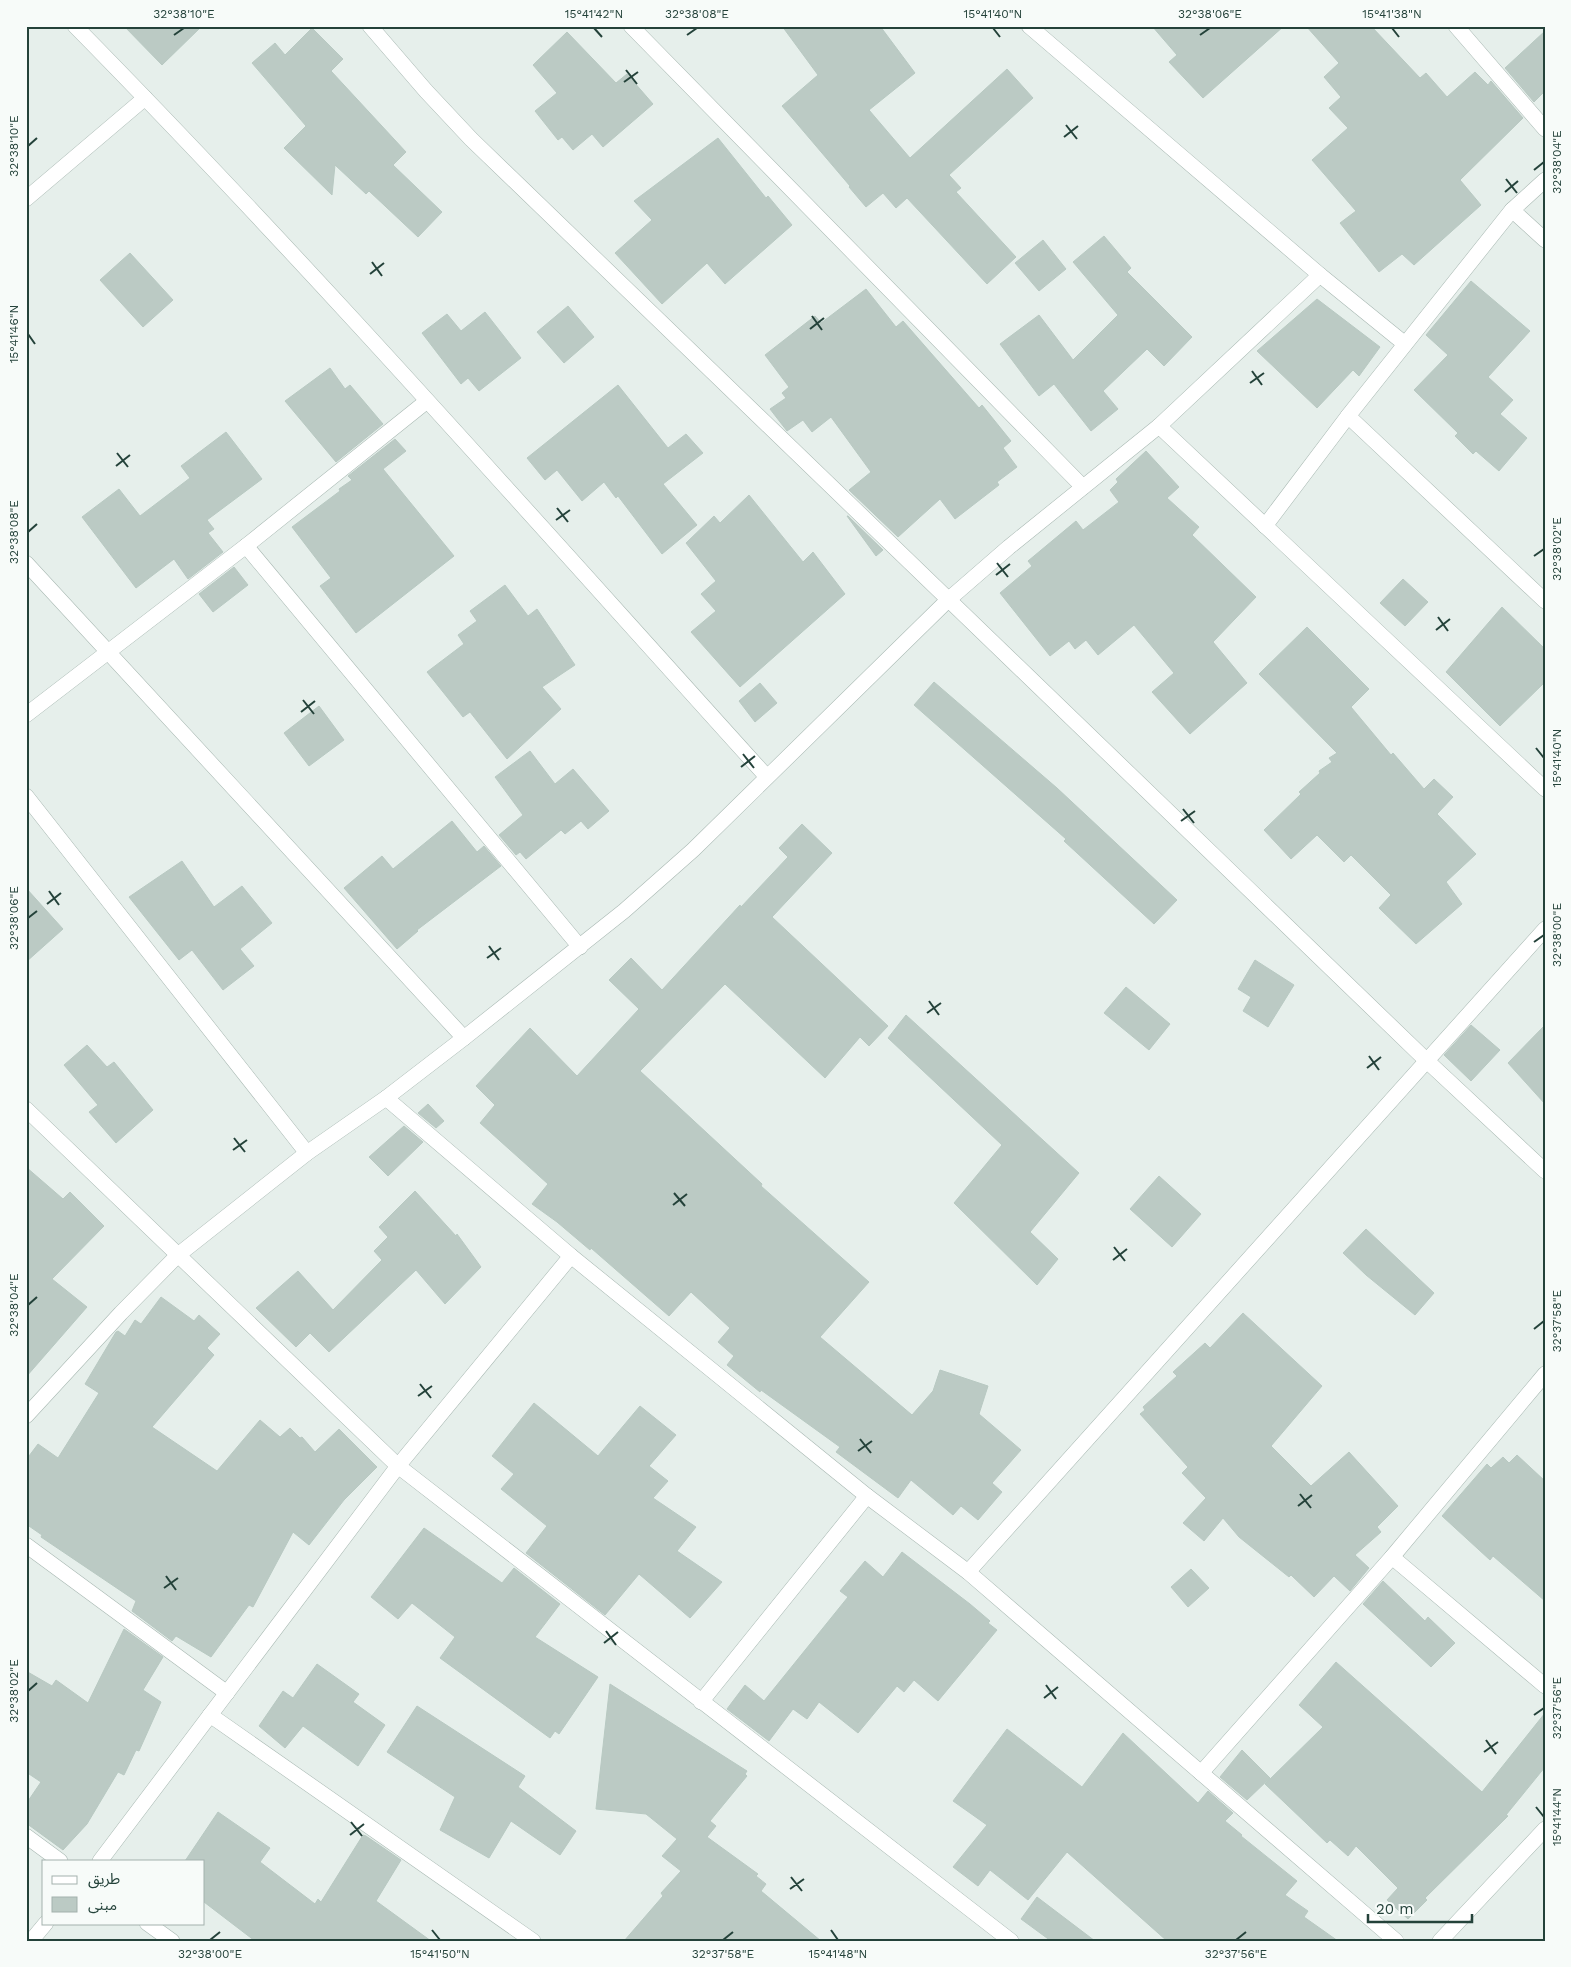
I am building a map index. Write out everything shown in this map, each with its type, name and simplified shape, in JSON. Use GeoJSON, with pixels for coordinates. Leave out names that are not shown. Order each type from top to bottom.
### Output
{"type":"FeatureCollection","features":[{"type":"Feature","properties":{"kind":"street"},"geometry":{"type":"LineString","coordinates":[[75,26],[145,98],[427,401],[767,777]]}},
{"type":"Feature","properties":{"kind":"street"},"geometry":{"type":"LineString","coordinates":[[370,26],[426,91],[471,139],[1427,1061],[1545,1171]]}},
{"type":"Feature","properties":{"kind":"street"},"geometry":{"type":"LineString","coordinates":[[631,26],[1082,487]]}},
{"type":"Feature","properties":{"kind":"street"},"geometry":{"type":"LineString","coordinates":[[1029,26],[1320,275],[1405,344]]}},
{"type":"Feature","properties":{"kind":"street"},"geometry":{"type":"LineString","coordinates":[[1456,26],[1545,129]]}},
{"type":"Feature","properties":{"kind":"street"},"geometry":{"type":"LineString","coordinates":[[27,196],[145,98]]}},
{"type":"Feature","properties":{"kind":"street"},"geometry":{"type":"LineString","coordinates":[[1265,526],[1348,416],[1512,210],[1545,180]]}},
{"type":"Feature","properties":{"kind":"street"},"geometry":{"type":"LineString","coordinates":[[1512,210],[1545,240]]}},
{"type":"Feature","properties":{"kind":"street"},"geometry":{"type":"LineString","coordinates":[[26,1416],[121,1313],[178,1255],[307,1153],[386,1098],[580,947],[692,850],[948,600],[1082,487],[1159,426],[1320,275]]}},
{"type":"Feature","properties":{"kind":"street"},"geometry":{"type":"LineString","coordinates":[[26,715],[246,546],[427,401]]}},
{"type":"Feature","properties":{"kind":"street"},"geometry":{"type":"LineString","coordinates":[[1348,416],[1545,601]]}},
{"type":"Feature","properties":{"kind":"street"},"geometry":{"type":"LineString","coordinates":[[1159,426],[1545,789]]}},
{"type":"Feature","properties":{"kind":"street"},"geometry":{"type":"LineString","coordinates":[[246,546],[580,947]]}},
{"type":"Feature","properties":{"kind":"street"},"geometry":{"type":"LineString","coordinates":[[26,563],[464,1038]]}},
{"type":"Feature","properties":{"kind":"street"},"geometry":{"type":"LineString","coordinates":[[26,796],[307,1153]]}},
{"type":"Feature","properties":{"kind":"street"},"geometry":{"type":"LineString","coordinates":[[968,1572],[1545,929]]}},
{"type":"Feature","properties":{"kind":"street"},"geometry":{"type":"LineString","coordinates":[[386,1098],[571,1256],[867,1496],[968,1572],[1396,1941]]}},
{"type":"Feature","properties":{"kind":"street"},"geometry":{"type":"LineString","coordinates":[[26,1109],[398,1466],[1011,1941]]}},
{"type":"Feature","properties":{"kind":"street"},"geometry":{"type":"LineString","coordinates":[[101,1860],[398,1466],[571,1256]]}},
{"type":"Feature","properties":{"kind":"street"},"geometry":{"type":"LineString","coordinates":[[1201,1773],[1392,1557],[1545,1374]]}},
{"type":"Feature","properties":{"kind":"street"},"geometry":{"type":"LineString","coordinates":[[701,1702],[867,1496]]}},
{"type":"Feature","properties":{"kind":"street"},"geometry":{"type":"LineString","coordinates":[[26,1545],[227,1693]]}},
{"type":"Feature","properties":{"kind":"street"},"geometry":{"type":"LineString","coordinates":[[1392,1557],[1545,1686]]}},
{"type":"Feature","properties":{"kind":"street"},"geometry":{"type":"LineString","coordinates":[[210,1716],[533,1941]]}},
{"type":"Feature","properties":{"kind":"street"},"geometry":{"type":"LineString","coordinates":[[1440,1941],[1545,1829]]}},
{"type":"Feature","properties":{"kind":"street"},"geometry":{"type":"LineString","coordinates":[[26,1836],[59,1860]]}},
{"type":"Feature","properties":{"kind":"street"},"geometry":{"type":"LineString","coordinates":[[31,1941],[45,1924]]}},
{"type":"Feature","properties":{"kind":"street"},"geometry":{"type":"LineString","coordinates":[[148,1924],[172,1941]]}},
{"type":"Feature","properties":{"kind":"building"},"geometry":{"type":"Polygon","coordinates":[[[124,26],[202,26],[162,65],[124,26]]]}},
{"type":"Feature","properties":{"kind":"building"},"geometry":{"type":"Polygon","coordinates":[[[782,26],[880,26],[915,73],[869,110],[910,158],[1007,69],[1033,98],[949,175],[961,188],[956,192],[1016,257],[987,284],[907,198],[896,208],[883,193],[866,207],[782,106],[818,75],[782,26]]]}},
{"type":"Feature","properties":{"kind":"building"},"geometry":{"type":"Polygon","coordinates":[[[1152,26],[1284,26],[1203,98],[1169,62],[1177,55],[1152,26]]]}},
{"type":"Feature","properties":{"kind":"building"},"geometry":{"type":"Polygon","coordinates":[[[1306,26],[1371,26],[1420,78],[1426,73],[1447,97],[1475,72],[1488,85],[1491,81],[1523,118],[1460,180],[1481,205],[1414,265],[1402,254],[1379,272],[1340,223],[1356,211],[1312,160],[1348,128],[1329,108],[1341,97],[1324,77],[1339,63],[1306,26]]]}},
{"type":"Feature","properties":{"kind":"building"},"geometry":{"type":"Polygon","coordinates":[[[312,28],[343,59],[331,71],[406,152],[393,165],[442,212],[418,237],[369,191],[366,194],[335,165],[332,195],[284,148],[306,126],[252,63],[275,43],[285,55],[312,28]]]}},
{"type":"Feature","properties":{"kind":"building"},"geometry":{"type":"Polygon","coordinates":[[[1545,31],[1545,91],[1534,102],[1505,68],[1545,31]]]}},
{"type":"Feature","properties":{"kind":"building"},"geometry":{"type":"Polygon","coordinates":[[[567,32],[616,83],[627,74],[653,104],[603,147],[592,134],[573,150],[562,137],[558,140],[535,111],[557,93],[533,65],[567,32]]]}},
{"type":"Feature","properties":{"kind":"building"},"geometry":{"type":"Polygon","coordinates":[[[718,138],[766,198],[768,196],[792,225],[725,284],[707,263],[662,304],[615,253],[652,220],[634,201],[718,138]]]}},
{"type":"Feature","properties":{"kind":"building"},"geometry":{"type":"Polygon","coordinates":[[[1104,236],[1131,268],[1127,272],[1192,337],[1164,366],[1147,349],[1103,391],[1118,409],[1091,431],[1054,384],[1039,396],[1000,344],[1039,315],[1073,360],[1118,315],[1073,262],[1104,236]]]}},
{"type":"Feature","properties":{"kind":"building"},"geometry":{"type":"Polygon","coordinates":[[[1043,240],[1066,269],[1039,291],[1015,263],[1043,240]]]}},
{"type":"Feature","properties":{"kind":"building"},"geometry":{"type":"Polygon","coordinates":[[[130,253],[173,300],[143,327],[100,280],[130,253]]]}},
{"type":"Feature","properties":{"kind":"building"},"geometry":{"type":"Polygon","coordinates":[[[1471,281],[1530,331],[1488,377],[1513,400],[1500,414],[1527,438],[1499,471],[1476,451],[1473,454],[1455,436],[1458,433],[1414,390],[1448,355],[1426,335],[1471,281]]]}},
{"type":"Feature","properties":{"kind":"building"},"geometry":{"type":"Polygon","coordinates":[[[866,289],[896,327],[903,321],[979,408],[982,405],[1011,441],[1003,448],[1017,467],[997,482],[999,485],[955,519],[940,499],[898,537],[849,490],[871,472],[831,417],[812,432],[803,420],[787,431],[770,409],[786,398],[782,393],[789,387],[765,355],[815,316],[821,323],[866,289]]]}},
{"type":"Feature","properties":{"kind":"building"},"geometry":{"type":"Polygon","coordinates":[[[1317,299],[1380,347],[1359,376],[1353,370],[1317,408],[1257,351],[1317,299]]]}},
{"type":"Feature","properties":{"kind":"building"},"geometry":{"type":"Polygon","coordinates":[[[568,306],[594,337],[564,363],[537,332],[568,306]]]}},
{"type":"Feature","properties":{"kind":"building"},"geometry":{"type":"Polygon","coordinates":[[[485,312],[521,358],[479,391],[468,378],[461,384],[422,333],[447,314],[461,331],[485,312]]]}},
{"type":"Feature","properties":{"kind":"building"},"geometry":{"type":"Polygon","coordinates":[[[330,368],[345,389],[350,385],[383,424],[336,462],[285,401],[330,368]]]}},
{"type":"Feature","properties":{"kind":"building"},"geometry":{"type":"Polygon","coordinates":[[[618,385],[668,448],[686,434],[703,453],[663,484],[697,525],[662,554],[618,496],[616,498],[604,482],[582,501],[557,470],[545,480],[527,458],[618,385]]]}},
{"type":"Feature","properties":{"kind":"building"},"geometry":{"type":"Polygon","coordinates":[[[226,432],[262,479],[207,520],[214,529],[208,533],[223,552],[188,579],[174,559],[136,588],[82,517],[119,489],[140,516],[190,478],[181,466],[226,432]]]}},
{"type":"Feature","properties":{"kind":"building"},"geometry":{"type":"Polygon","coordinates":[[[395,439],[406,451],[383,469],[454,556],[356,633],[320,586],[331,578],[292,527],[340,491],[339,489],[352,480],[348,476],[395,439]]]}},
{"type":"Feature","properties":{"kind":"building"},"geometry":{"type":"Polygon","coordinates":[[[1146,451],[1179,487],[1167,498],[1199,527],[1192,535],[1256,597],[1213,642],[1247,683],[1190,734],[1152,692],[1174,673],[1134,625],[1098,655],[1086,640],[1075,649],[1069,641],[1050,656],[1000,593],[1032,566],[1028,561],[1076,521],[1083,530],[1119,502],[1110,490],[1118,482],[1116,479],[1146,451]]]}},
{"type":"Feature","properties":{"kind":"building"},"geometry":{"type":"Polygon","coordinates":[[[749,495],[803,562],[813,552],[845,594],[740,687],[691,632],[716,611],[701,594],[716,581],[686,543],[714,516],[720,523],[749,495]]]}},
{"type":"Feature","properties":{"kind":"building"},"geometry":{"type":"Polygon","coordinates":[[[848,516],[883,550],[876,556],[848,516]]]}},
{"type":"Feature","properties":{"kind":"building"},"geometry":{"type":"Polygon","coordinates":[[[234,567],[248,585],[213,612],[199,594],[234,567]]]}},
{"type":"Feature","properties":{"kind":"building"},"geometry":{"type":"Polygon","coordinates":[[[1403,579],[1428,602],[1405,626],[1380,603],[1403,579]]]}},
{"type":"Feature","properties":{"kind":"building"},"geometry":{"type":"Polygon","coordinates":[[[505,585],[528,616],[537,609],[575,665],[542,687],[561,709],[507,759],[470,712],[463,717],[427,672],[464,644],[458,635],[477,621],[470,611],[505,585]]]}},
{"type":"Feature","properties":{"kind":"building"},"geometry":{"type":"Polygon","coordinates":[[[1502,607],[1545,649],[1545,682],[1500,726],[1446,672],[1502,607]]]}},
{"type":"Feature","properties":{"kind":"building"},"geometry":{"type":"Polygon","coordinates":[[[1307,627],[1369,689],[1351,707],[1391,755],[1393,753],[1424,789],[1434,779],[1453,797],[1437,814],[1476,854],[1446,882],[1462,904],[1416,944],[1379,908],[1391,895],[1351,855],[1344,862],[1317,835],[1291,859],[1264,830],[1301,794],[1299,792],[1320,773],[1319,771],[1332,762],[1329,758],[1337,753],[1259,674],[1307,627]]]}},
{"type":"Feature","properties":{"kind":"building"},"geometry":{"type":"Polygon","coordinates":[[[934,682],[1057,788],[1177,900],[1154,924],[1064,841],[1066,839],[914,705],[934,682]]]}},
{"type":"Feature","properties":{"kind":"building"},"geometry":{"type":"Polygon","coordinates":[[[760,683],[777,703],[755,722],[739,701],[760,683]]]}},
{"type":"Feature","properties":{"kind":"building"},"geometry":{"type":"Polygon","coordinates":[[[319,706],[344,740],[309,766],[284,733],[319,706]]]}},
{"type":"Feature","properties":{"kind":"building"},"geometry":{"type":"Polygon","coordinates":[[[530,751],[555,784],[573,769],[609,811],[588,829],[581,821],[565,834],[561,830],[526,859],[520,852],[516,855],[499,835],[523,815],[495,777],[530,751]]]}},
{"type":"Feature","properties":{"kind":"building"},"geometry":{"type":"Polygon","coordinates":[[[452,821],[477,852],[484,846],[501,866],[417,930],[397,949],[344,888],[382,856],[393,869],[452,821]]]}},
{"type":"Feature","properties":{"kind":"building"},"geometry":{"type":"Polygon","coordinates":[[[802,824],[832,853],[772,917],[888,1026],[869,1046],[860,1037],[825,1078],[725,984],[640,1071],[762,1184],[761,1186],[869,1282],[820,1337],[912,1415],[933,1391],[940,1370],[988,1386],[979,1414],[1021,1450],[992,1483],[1002,1492],[978,1520],[961,1506],[953,1515],[911,1480],[898,1498],[836,1452],[840,1447],[761,1390],[760,1392],[727,1365],[734,1356],[718,1342],[730,1328],[691,1292],[669,1316],[591,1248],[590,1250],[532,1204],[548,1184],[480,1123],[495,1105],[476,1086],[530,1028],[577,1076],[639,1009],[609,980],[631,958],[662,990],[740,905],[741,907],[788,857],[779,848],[802,824]]]}},
{"type":"Feature","properties":{"kind":"building"},"geometry":{"type":"Polygon","coordinates":[[[182,861],[214,907],[242,886],[272,923],[240,949],[254,966],[223,990],[192,950],[179,960],[129,897],[182,861]]]}},
{"type":"Feature","properties":{"kind":"building"},"geometry":{"type":"Polygon","coordinates":[[[26,888],[63,929],[26,962],[26,888]]]}},
{"type":"Feature","properties":{"kind":"building"},"geometry":{"type":"Polygon","coordinates":[[[1255,960],[1294,985],[1268,1027],[1243,1011],[1251,997],[1238,989],[1255,960]]]}},
{"type":"Feature","properties":{"kind":"building"},"geometry":{"type":"Polygon","coordinates":[[[1126,987],[1170,1024],[1149,1050],[1104,1013],[1126,987]]]}},
{"type":"Feature","properties":{"kind":"building"},"geometry":{"type":"Polygon","coordinates":[[[906,1015],[1079,1173],[1030,1232],[1058,1259],[1037,1285],[954,1203],[1002,1145],[888,1038],[906,1015]]]}},
{"type":"Feature","properties":{"kind":"building"},"geometry":{"type":"Polygon","coordinates":[[[1471,1025],[1500,1050],[1471,1081],[1444,1055],[1471,1025]]]}},
{"type":"Feature","properties":{"kind":"building"},"geometry":{"type":"Polygon","coordinates":[[[1545,1025],[1545,1104],[1508,1063],[1545,1025]]]}},
{"type":"Feature","properties":{"kind":"building"},"geometry":{"type":"Polygon","coordinates":[[[87,1045],[107,1067],[114,1062],[153,1110],[116,1143],[89,1112],[98,1105],[64,1065],[87,1045]]]}},
{"type":"Feature","properties":{"kind":"building"},"geometry":{"type":"Polygon","coordinates":[[[428,1104],[444,1121],[436,1128],[418,1113],[428,1104]]]}},
{"type":"Feature","properties":{"kind":"building"},"geometry":{"type":"Polygon","coordinates":[[[404,1126],[423,1142],[388,1176],[369,1157],[404,1126]]]}},
{"type":"Feature","properties":{"kind":"building"},"geometry":{"type":"Polygon","coordinates":[[[26,1167],[63,1199],[70,1192],[104,1226],[52,1279],[87,1307],[26,1377],[26,1167]]]}},
{"type":"Feature","properties":{"kind":"building"},"geometry":{"type":"Polygon","coordinates":[[[1159,1176],[1201,1214],[1172,1247],[1130,1209],[1159,1176]]]}},
{"type":"Feature","properties":{"kind":"building"},"geometry":{"type":"Polygon","coordinates":[[[415,1191],[456,1236],[457,1234],[481,1267],[445,1304],[416,1270],[329,1352],[310,1333],[296,1347],[256,1308],[298,1271],[333,1310],[382,1260],[374,1251],[388,1237],[379,1227],[415,1191]]]}},
{"type":"Feature","properties":{"kind":"building"},"geometry":{"type":"Polygon","coordinates":[[[1366,1229],[1434,1293],[1415,1315],[1366,1275],[1343,1253],[1366,1229]]]}},
{"type":"Feature","properties":{"kind":"building"},"geometry":{"type":"Polygon","coordinates":[[[161,1297],[194,1321],[199,1315],[220,1334],[207,1348],[214,1355],[152,1427],[217,1471],[260,1420],[280,1437],[290,1428],[300,1438],[302,1437],[315,1452],[339,1429],[377,1467],[344,1500],[309,1545],[293,1532],[253,1607],[249,1605],[211,1657],[176,1636],[172,1641],[132,1611],[136,1601],[41,1537],[42,1535],[26,1524],[26,1460],[38,1444],[58,1458],[99,1393],[85,1384],[116,1332],[118,1331],[125,1336],[135,1320],[141,1324],[161,1297]]]}},
{"type":"Feature","properties":{"kind":"building"},"geometry":{"type":"Polygon","coordinates":[[[1243,1313],[1322,1386],[1271,1446],[1311,1486],[1349,1452],[1398,1506],[1377,1527],[1381,1532],[1355,1555],[1369,1568],[1350,1591],[1334,1576],[1314,1597],[1291,1575],[1289,1577],[1239,1537],[1223,1518],[1204,1541],[1183,1523],[1206,1498],[1182,1473],[1188,1467],[1140,1414],[1145,1410],[1143,1407],[1177,1376],[1173,1372],[1205,1343],[1210,1348],[1243,1313]]]}},
{"type":"Feature","properties":{"kind":"building"},"geometry":{"type":"Polygon","coordinates":[[[534,1403],[598,1456],[640,1406],[676,1435],[649,1466],[668,1481],[653,1498],[696,1527],[677,1551],[722,1582],[690,1618],[639,1574],[605,1615],[526,1553],[547,1526],[501,1489],[514,1474],[492,1456],[534,1403]]]}},
{"type":"Feature","properties":{"kind":"building"},"geometry":{"type":"Polygon","coordinates":[[[1517,1455],[1545,1481],[1545,1601],[1493,1556],[1490,1560],[1442,1516],[1487,1464],[1491,1468],[1503,1457],[1509,1463],[1517,1455]]]}},
{"type":"Feature","properties":{"kind":"building"},"geometry":{"type":"Polygon","coordinates":[[[424,1528],[502,1583],[514,1568],[560,1604],[535,1637],[598,1677],[559,1734],[555,1731],[550,1738],[440,1658],[455,1637],[412,1603],[398,1619],[371,1597],[424,1528]]]}},
{"type":"Feature","properties":{"kind":"building"},"geometry":{"type":"Polygon","coordinates":[[[902,1552],[970,1604],[990,1621],[988,1623],[997,1630],[938,1701],[914,1680],[904,1692],[897,1686],[858,1733],[819,1702],[807,1719],[793,1709],[769,1741],[727,1709],[745,1685],[764,1701],[848,1597],[840,1591],[865,1561],[883,1577],[902,1552]]]}},
{"type":"Feature","properties":{"kind":"building"},"geometry":{"type":"Polygon","coordinates":[[[1191,1569],[1209,1588],[1188,1607],[1171,1587],[1191,1569]]]}},
{"type":"Feature","properties":{"kind":"building"},"geometry":{"type":"Polygon","coordinates":[[[1383,1581],[1425,1621],[1428,1617],[1455,1643],[1431,1667],[1363,1604],[1383,1581]]]}},
{"type":"Feature","properties":{"kind":"building"},"geometry":{"type":"Polygon","coordinates":[[[124,1629],[163,1657],[143,1690],[161,1702],[139,1751],[136,1750],[124,1775],[118,1772],[87,1824],[63,1850],[26,1823],[26,1804],[41,1782],[26,1772],[26,1671],[52,1686],[56,1680],[88,1703],[124,1629]]]}},
{"type":"Feature","properties":{"kind":"building"},"geometry":{"type":"Polygon","coordinates":[[[1336,1662],[1482,1792],[1545,1713],[1545,1767],[1506,1815],[1508,1816],[1425,1898],[1427,1900],[1408,1919],[1387,1900],[1398,1888],[1356,1846],[1348,1856],[1330,1840],[1327,1843],[1265,1784],[1323,1727],[1299,1705],[1336,1662]]]}},
{"type":"Feature","properties":{"kind":"building"},"geometry":{"type":"Polygon","coordinates":[[[317,1664],[359,1694],[353,1702],[385,1725],[358,1766],[303,1726],[285,1748],[259,1726],[283,1691],[293,1698],[317,1664]]]}},
{"type":"Feature","properties":{"kind":"building"},"geometry":{"type":"Polygon","coordinates":[[[610,1684],[747,1771],[745,1774],[747,1776],[710,1821],[716,1826],[707,1837],[758,1874],[756,1876],[766,1884],[761,1891],[821,1941],[624,1941],[663,1896],[661,1893],[681,1871],[662,1856],[677,1839],[646,1814],[596,1809],[610,1684]]]}},
{"type":"Feature","properties":{"kind":"building"},"geometry":{"type":"Polygon","coordinates":[[[417,1706],[525,1776],[518,1787],[576,1831],[560,1855],[511,1821],[489,1858],[440,1830],[455,1797],[387,1752],[417,1706]]]}},
{"type":"Feature","properties":{"kind":"building"},"geometry":{"type":"Polygon","coordinates":[[[1007,1729],[1082,1787],[1123,1733],[1198,1803],[1208,1791],[1233,1813],[1225,1821],[1297,1881],[1285,1895],[1308,1911],[1304,1917],[1338,1941],[1167,1941],[1067,1852],[1028,1900],[990,1870],[978,1886],[953,1867],[987,1825],[953,1801],[1007,1729]]]}},
{"type":"Feature","properties":{"kind":"building"},"geometry":{"type":"Polygon","coordinates":[[[1242,1750],[1270,1778],[1247,1800],[1220,1777],[1242,1750]]]}},
{"type":"Feature","properties":{"kind":"building"},"geometry":{"type":"Polygon","coordinates":[[[218,1812],[270,1848],[260,1862],[315,1904],[318,1899],[321,1902],[363,1835],[401,1860],[376,1901],[431,1941],[255,1941],[205,1903],[205,1860],[186,1860],[218,1812]]]}},
{"type":"Feature","properties":{"kind":"building"},"geometry":{"type":"Polygon","coordinates":[[[1037,1897],[1095,1941],[1051,1941],[1021,1919],[1037,1897]]]}}]}
